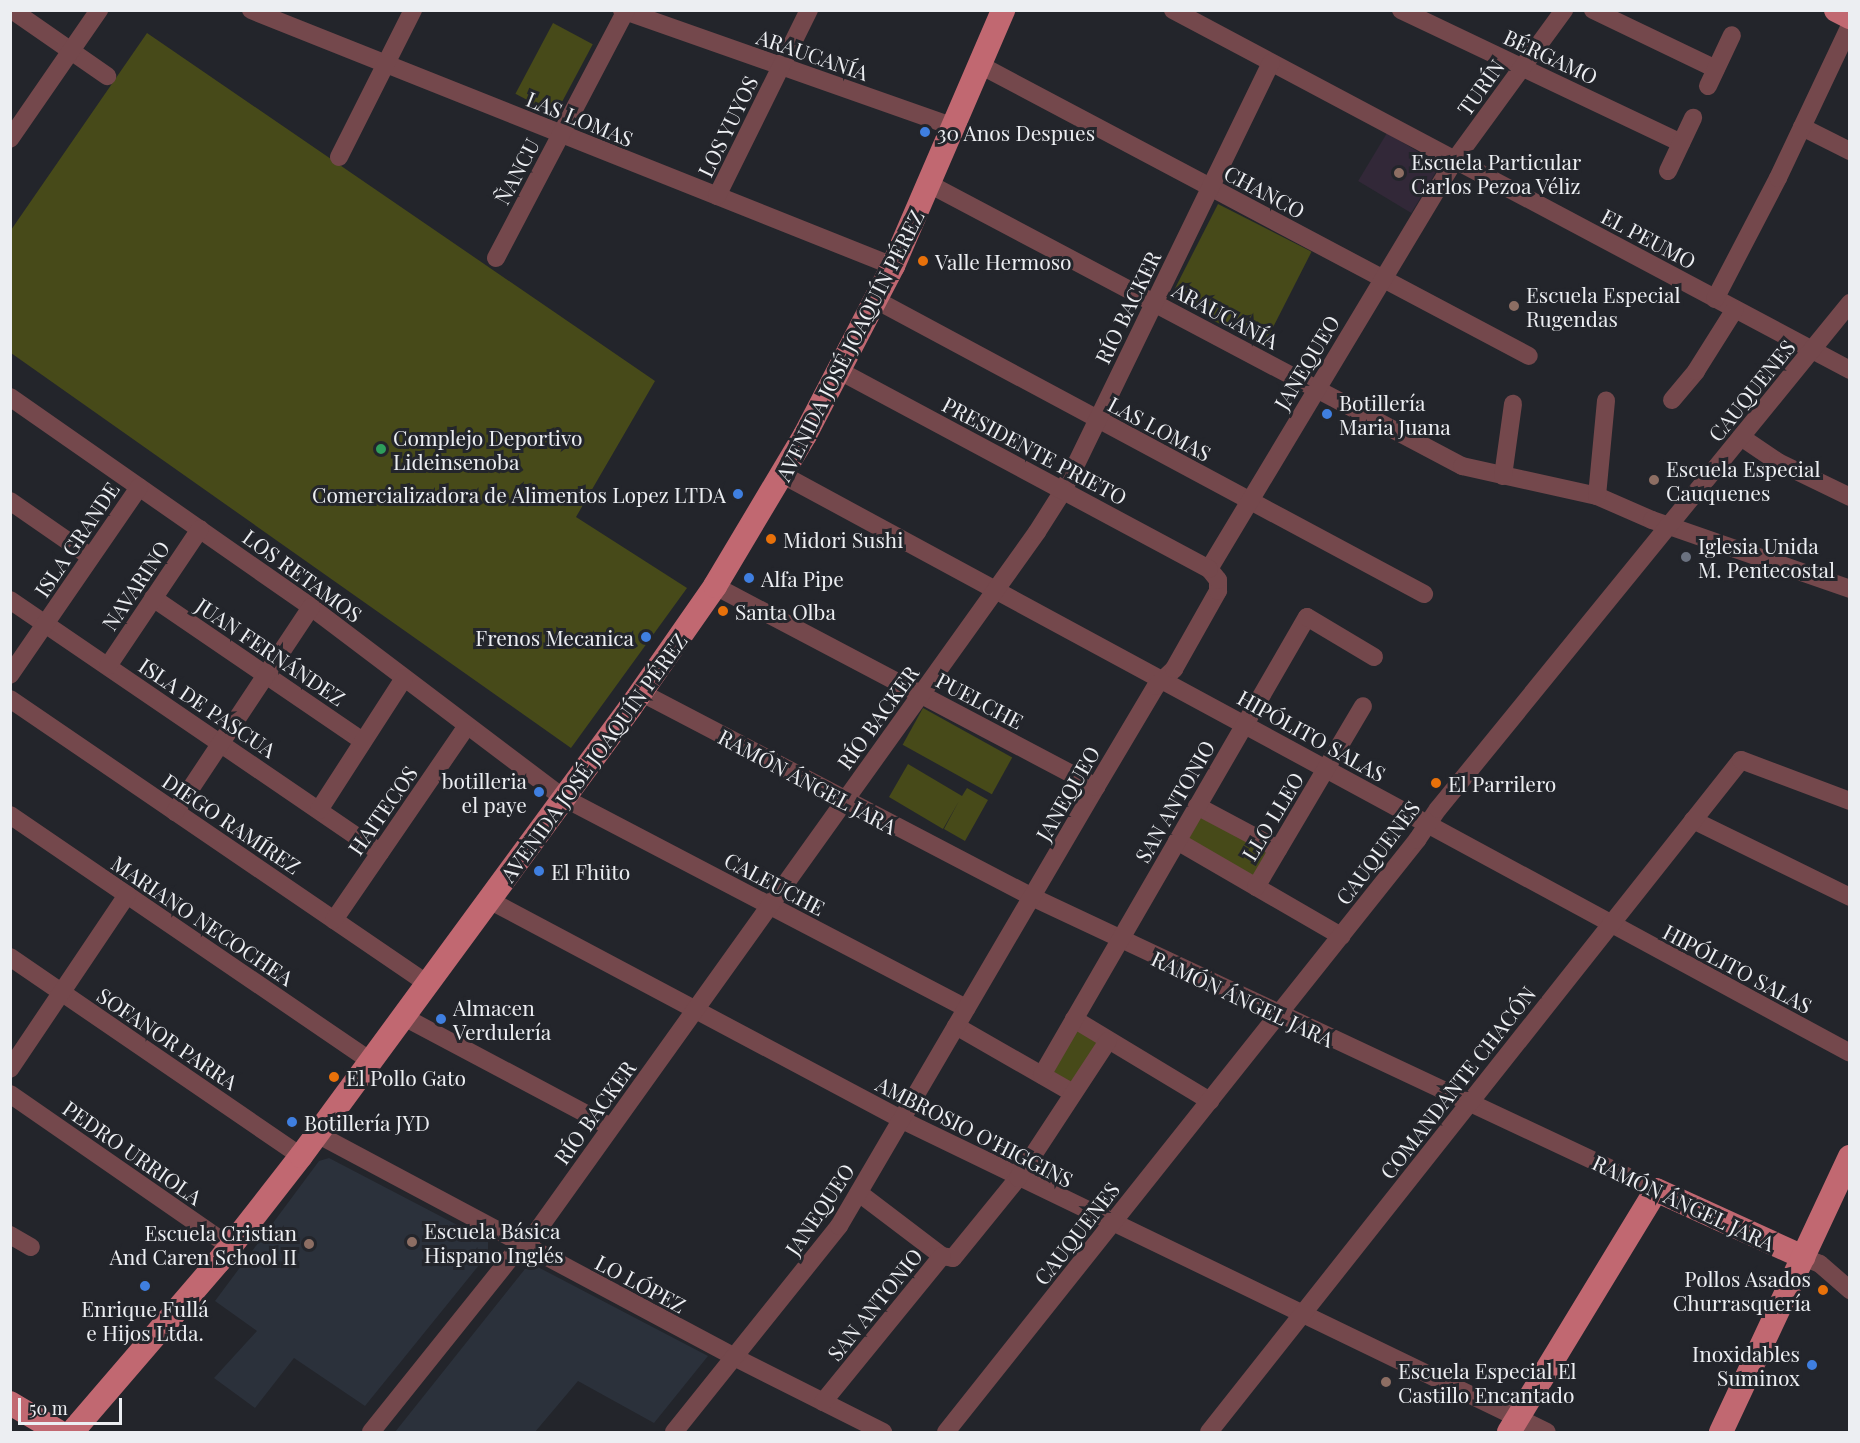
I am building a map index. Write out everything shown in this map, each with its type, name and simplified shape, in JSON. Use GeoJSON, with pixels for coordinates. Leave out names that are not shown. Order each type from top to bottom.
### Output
{"type":"FeatureCollection","features":[{"type":"Feature","properties":{"kind":"main road","name":"AVENIDA JOSÉ JOAQUÍN PÉREZ"},"geometry":{"type":"LineString","coordinates":[[72,1432],[231,1247],[301,1156],[642,693],[715,586],[783,476],[893,266],[931,184],[1003,10]]}},
{"type":"Feature","properties":{"kind":"main road"},"geometry":{"type":"LineString","coordinates":[[1836,10],[1850,16]]}},
{"type":"Feature","properties":{"kind":"main road"},"geometry":{"type":"LineString","coordinates":[[1721,1432],[1850,1157]]}},
{"type":"Feature","properties":{"kind":"main road"},"geometry":{"type":"LineString","coordinates":[[1513,1425],[1656,1190]]}},
{"type":"Feature","properties":{"kind":"main road","name":"RAMÓN ÁNGEL JARA"},"geometry":{"type":"LineString","coordinates":[[1656,1190],[1803,1257]]}},
{"type":"Feature","properties":{"kind":"main road"},"geometry":{"type":"LineString","coordinates":[[10,1403],[59,1432]]}},
{"type":"Feature","properties":{"kind":"street"},"geometry":{"type":"LineString","coordinates":[[12,10],[108,76]]}},
{"type":"Feature","properties":{"kind":"street"},"geometry":{"type":"LineString","coordinates":[[10,139],[99,10]]}},
{"type":"Feature","properties":{"kind":"street","name":"LAS LOMAS"},"geometry":{"type":"LineString","coordinates":[[251,10],[893,266]]}},
{"type":"Feature","properties":{"kind":"street"},"geometry":{"type":"LineString","coordinates":[[339,157],[413,10]]}},
{"type":"Feature","properties":{"kind":"street","name":"LOS YUYOS"},"geometry":{"type":"LineString","coordinates":[[717,196],[809,10]]}},
{"type":"Feature","properties":{"kind":"street","name":"EL PEUMO"},"geometry":{"type":"LineString","coordinates":[[1173,10],[1850,370]]}},
{"type":"Feature","properties":{"kind":"street","name":"BÉRGAMO"},"geometry":{"type":"LineString","coordinates":[[1401,10],[1681,143]]}},
{"type":"Feature","properties":{"kind":"street","name":"TURÍN"},"geometry":{"type":"LineString","coordinates":[[1454,161],[1564,10]]}},
{"type":"Feature","properties":{"kind":"street"},"geometry":{"type":"LineString","coordinates":[[1593,10],[1716,69]]}},
{"type":"Feature","properties":{"kind":"street","name":"ARAUCANÍA"},"geometry":{"type":"LineString","coordinates":[[625,11],[954,128]]}},
{"type":"Feature","properties":{"kind":"street","name":"ÑANCU"},"geometry":{"type":"LineString","coordinates":[[496,258],[625,11]]}},
{"type":"Feature","properties":{"kind":"street"},"geometry":{"type":"LineString","coordinates":[[1715,299],[1850,26]]}},
{"type":"Feature","properties":{"kind":"street"},"geometry":{"type":"LineString","coordinates":[[1708,86],[1732,35]]}},
{"type":"Feature","properties":{"kind":"street","name":"RÍO BACKER"},"geometry":{"type":"LineString","coordinates":[[371,1432],[524,1246],[921,695],[1063,491],[1271,63]]}},
{"type":"Feature","properties":{"kind":"street","name":"CHANCO"},"geometry":{"type":"LineString","coordinates":[[980,65],[1529,356]]}},
{"type":"Feature","properties":{"kind":"street"},"geometry":{"type":"LineString","coordinates":[[1668,171],[1693,118]]}},
{"type":"Feature","properties":{"kind":"street"},"geometry":{"type":"LineString","coordinates":[[1802,127],[1850,151]]}},
{"type":"Feature","properties":{"kind":"street","name":"JANEQUEO"},"geometry":{"type":"LineString","coordinates":[[674,1432],[826,1245],[859,1193],[1096,787],[1163,679],[1174,669],[1218,591],[1218,580],[1209,569],[1454,161]]}},
{"type":"Feature","properties":{"kind":"street","name":"ARAUCANÍA"},"geometry":{"type":"LineString","coordinates":[[931,184],[1455,463],[1597,496],[1669,526],[1850,589]]}},
{"type":"Feature","properties":{"kind":"street","name":"LAS LOMAS"},"geometry":{"type":"LineString","coordinates":[[876,300],[1424,594]]}},
{"type":"Feature","properties":{"kind":"street","name":"CAUQUENES"},"geometry":{"type":"LineString","coordinates":[[946,1432],[1427,825],[1850,303]]}},
{"type":"Feature","properties":{"kind":"street"},"geometry":{"type":"LineString","coordinates":[[1671,400],[1696,371],[1735,309]]}},
{"type":"Feature","properties":{"kind":"street","name":"PRESIDENTE PRIETO"},"geometry":{"type":"LineString","coordinates":[[840,371],[1209,569]]}},
{"type":"Feature","properties":{"kind":"street","name":"LOS RETAMOS"},"geometry":{"type":"LineString","coordinates":[[10,397],[311,608],[564,798]]}},
{"type":"Feature","properties":{"kind":"street"},"geometry":{"type":"LineString","coordinates":[[1597,496],[1606,400]]}},
{"type":"Feature","properties":{"kind":"street"},"geometry":{"type":"LineString","coordinates":[[1503,476],[1513,404]]}},
{"type":"Feature","properties":{"kind":"street"},"geometry":{"type":"LineString","coordinates":[[1741,437],[1778,462],[1850,497]]}},
{"type":"Feature","properties":{"kind":"street","name":"HIPÓLITO SALAS"},"geometry":{"type":"LineString","coordinates":[[783,476],[1245,723],[1427,825],[1850,1053]]}},
{"type":"Feature","properties":{"kind":"street","name":"ISLA GRANDE"},"geometry":{"type":"LineString","coordinates":[[10,675],[139,487]]}},
{"type":"Feature","properties":{"kind":"street"},"geometry":{"type":"LineString","coordinates":[[10,501],[92,556]]}},
{"type":"Feature","properties":{"kind":"street","name":"NAVARINO"},"geometry":{"type":"LineString","coordinates":[[108,666],[200,529]]}},
{"type":"Feature","properties":{"kind":"street","name":"PUELCHE"},"geometry":{"type":"LineString","coordinates":[[715,586],[1096,787]]}},
{"type":"Feature","properties":{"kind":"street","name":"JUAN FERNÁNDEZ"},"geometry":{"type":"LineString","coordinates":[[153,598],[363,741]]}},
{"type":"Feature","properties":{"kind":"street","name":"ISLA DE PASCUA"},"geometry":{"type":"LineString","coordinates":[[10,600],[380,852]]}},
{"type":"Feature","properties":{"kind":"street"},"geometry":{"type":"LineString","coordinates":[[176,812],[311,608]]}},
{"type":"Feature","properties":{"kind":"street","name":"SAN ANTONIO"},"geometry":{"type":"LineString","coordinates":[[1042,1075],[1307,617],[1374,657]]}},
{"type":"Feature","properties":{"kind":"street"},"geometry":{"type":"LineString","coordinates":[[319,810],[404,678]]}},
{"type":"Feature","properties":{"kind":"street","name":"RAMÓN ÁNGEL JARA"},"geometry":{"type":"LineString","coordinates":[[642,693],[1032,897],[1278,1015],[1656,1190]]}},
{"type":"Feature","properties":{"kind":"street","name":"DIEGO RAMÍREZ"},"geometry":{"type":"LineString","coordinates":[[10,699],[428,984]]}},
{"type":"Feature","properties":{"kind":"street","name":"LLO LLEO"},"geometry":{"type":"LineString","coordinates":[[1256,887],[1363,706]]}},
{"type":"Feature","properties":{"kind":"street","name":"HAITECOS"},"geometry":{"type":"LineString","coordinates":[[334,920],[467,726]]}},
{"type":"Feature","properties":{"kind":"street","name":"COMANDANTE CHACÓN"},"geometry":{"type":"LineString","coordinates":[[1209,1432],[1741,760],[1850,801]]}},
{"type":"Feature","properties":{"kind":"street","name":"CALEUCHE"},"geometry":{"type":"LineString","coordinates":[[564,798],[966,1008]]}},
{"type":"Feature","properties":{"kind":"street"},"geometry":{"type":"LineString","coordinates":[[1197,806],[1278,849]]}},
{"type":"Feature","properties":{"kind":"street","name":"MARIANO NECOCHEA"},"geometry":{"type":"LineString","coordinates":[[10,815],[371,1061]]}},
{"type":"Feature","properties":{"kind":"street"},"geometry":{"type":"LineString","coordinates":[[1693,820],[1850,897]]}},
{"type":"Feature","properties":{"kind":"street"},"geometry":{"type":"LineString","coordinates":[[1177,841],[1341,936]]}},
{"type":"Feature","properties":{"kind":"street"},"geometry":{"type":"LineString","coordinates":[[10,1069],[127,895]]}},
{"type":"Feature","properties":{"kind":"street","name":"AMBROSIO O'HIGGINS"},"geometry":{"type":"LineString","coordinates":[[489,900],[902,1120],[1302,1315],[1513,1425],[1547,1432]]}},
{"type":"Feature","properties":{"kind":"street","name":"SOFANOR PARRA"},"geometry":{"type":"LineString","coordinates":[[10,957],[301,1156]]}},
{"type":"Feature","properties":{"kind":"street"},"geometry":{"type":"LineString","coordinates":[[404,1017],[611,1127]]}},
{"type":"Feature","properties":{"kind":"street"},"geometry":{"type":"LineString","coordinates":[[1074,1019],[1210,1101]]}},
{"type":"Feature","properties":{"kind":"street"},"geometry":{"type":"LineString","coordinates":[[956,1026],[1073,1093]]}},
{"type":"Feature","properties":{"kind":"street","name":"SAN ANTONIO"},"geometry":{"type":"LineString","coordinates":[[823,1402],[942,1256],[950,1259],[959,1254],[1018,1178],[1108,1041]]}},
{"type":"Feature","properties":{"kind":"street","name":"PEDRO URRIOLA"},"geometry":{"type":"LineString","coordinates":[[10,1094],[231,1247]]}},
{"type":"Feature","properties":{"kind":"street","name":"LO LÓPEZ"},"geometry":{"type":"LineString","coordinates":[[317,1134],[734,1357],[883,1432]]}},
{"type":"Feature","properties":{"kind":"street"},"geometry":{"type":"LineString","coordinates":[[859,1193],[942,1256]]}},
{"type":"Feature","properties":{"kind":"street"},"geometry":{"type":"LineString","coordinates":[[10,1235],[31,1247]]}},
{"type":"Feature","properties":{"kind":"street","name":"RAMÓN ÁNGEL JARA"},"geometry":{"type":"LineString","coordinates":[[1803,1257],[1820,1264],[1850,1290]]}},
{"type":"Feature","properties":{"kind":"shaded area","name":"Escuela Particular Carlos Pezoa Véliz"},"geometry":{"type":"Polygon","coordinates":[[[1387,133],[1440,165],[1411,213],[1358,181],[1387,133]]]}},
{"type":"Feature","properties":{"kind":"shaded area"},"geometry":{"type":"Polygon","coordinates":[[[329,1158],[488,1241],[488,1254],[365,1406],[294,1358],[255,1408],[214,1378],[257,1331],[215,1301],[319,1161],[329,1158]]]}},
{"type":"Feature","properties":{"kind":"shaded area"},"geometry":{"type":"Polygon","coordinates":[[[534,1265],[708,1356],[654,1423],[578,1381],[535,1432],[395,1432],[525,1269],[534,1265]]]}},
{"type":"Feature","properties":{"kind":"green space"},"geometry":{"type":"Polygon","coordinates":[[[553,23],[593,44],[555,115],[515,94],[553,23]]]}},
{"type":"Feature","properties":{"kind":"green space","name":"Complejo Deportivo Lideinsenoba"},"geometry":{"type":"Polygon","coordinates":[[[147,33],[655,381],[576,517],[687,588],[571,748],[11,353],[11,230],[147,33]]]}},
{"type":"Feature","properties":{"kind":"green space"},"geometry":{"type":"Polygon","coordinates":[[[1218,204],[1312,252],[1263,346],[1170,298],[1218,204]]]}},
{"type":"Feature","properties":{"kind":"green space"},"geometry":{"type":"Polygon","coordinates":[[[923,708],[1012,757],[992,794],[903,745],[923,708]]]}},
{"type":"Feature","properties":{"kind":"green space"},"geometry":{"type":"Polygon","coordinates":[[[908,764],[962,796],[967,788],[988,800],[965,841],[944,829],[959,801],[943,829],[889,797],[908,764]]]}},
{"type":"Feature","properties":{"kind":"green space"},"geometry":{"type":"Polygon","coordinates":[[[1201,815],[1268,854],[1253,879],[1186,840],[1201,815]]]}},
{"type":"Feature","properties":{"kind":"green space"},"geometry":{"type":"Polygon","coordinates":[[[1074,1028],[1100,1043],[1073,1089],[1048,1074],[1074,1028]]]}},
{"type":"Feature","properties":{"kind":"place","name":"30 Anos Despues"},"geometry":{"type":"Point","coordinates":[925,132]}},
{"type":"Feature","properties":{"kind":"place","name":"Escuela Particular Carlos Pezoa Véliz"},"geometry":{"type":"Point","coordinates":[1399,173]}},
{"type":"Feature","properties":{"kind":"place","name":"Valle Hermoso"},"geometry":{"type":"Point","coordinates":[923,261]}},
{"type":"Feature","properties":{"kind":"place","name":"Escuela Especial Rugendas"},"geometry":{"type":"Point","coordinates":[1514,306]}},
{"type":"Feature","properties":{"kind":"place","name":"Botillería Maria Juana"},"geometry":{"type":"Point","coordinates":[1327,414]}},
{"type":"Feature","properties":{"kind":"place","name":"Complejo Deportivo Lideinsenoba"},"geometry":{"type":"Point","coordinates":[381,449]}},
{"type":"Feature","properties":{"kind":"place","name":"Escuela Especial Cauquenes"},"geometry":{"type":"Point","coordinates":[1654,480]}},
{"type":"Feature","properties":{"kind":"place","name":"Comercializadora de Alimentos Lopez LTDA"},"geometry":{"type":"Point","coordinates":[738,494]}},
{"type":"Feature","properties":{"kind":"place","name":"Midori Sushi"},"geometry":{"type":"Point","coordinates":[771,539]}},
{"type":"Feature","properties":{"kind":"place","name":"Iglesia Unida M. Pentecostal"},"geometry":{"type":"Point","coordinates":[1686,557]}},
{"type":"Feature","properties":{"kind":"place","name":"Alfa Pipe"},"geometry":{"type":"Point","coordinates":[749,578]}},
{"type":"Feature","properties":{"kind":"place","name":"Santa Olba"},"geometry":{"type":"Point","coordinates":[723,611]}},
{"type":"Feature","properties":{"kind":"place","name":"Frenos Mecanica"},"geometry":{"type":"Point","coordinates":[646,637]}},
{"type":"Feature","properties":{"kind":"place","name":"El Parrilero"},"geometry":{"type":"Point","coordinates":[1436,783]}},
{"type":"Feature","properties":{"kind":"place","name":"botilleria el paye"},"geometry":{"type":"Point","coordinates":[539,792]}},
{"type":"Feature","properties":{"kind":"place","name":"El Fhüto"},"geometry":{"type":"Point","coordinates":[539,871]}},
{"type":"Feature","properties":{"kind":"place","name":"Almacen Verdulería"},"geometry":{"type":"Point","coordinates":[441,1019]}},
{"type":"Feature","properties":{"kind":"place","name":"El Pollo Gato"},"geometry":{"type":"Point","coordinates":[334,1077]}},
{"type":"Feature","properties":{"kind":"place","name":"Botillería JYD"},"geometry":{"type":"Point","coordinates":[292,1122]}},
{"type":"Feature","properties":{"kind":"place","name":"Escuela Básica Hispano Inglés"},"geometry":{"type":"Point","coordinates":[412,1242]}},
{"type":"Feature","properties":{"kind":"place","name":"Escuela Cristian And Caren School II"},"geometry":{"type":"Point","coordinates":[309,1244]}},
{"type":"Feature","properties":{"kind":"place","name":"Enrique Fullá e Hijos Ltda."},"geometry":{"type":"Point","coordinates":[145,1286]}},
{"type":"Feature","properties":{"kind":"place","name":"Pollos Asados Churrasquería"},"geometry":{"type":"Point","coordinates":[1823,1290]}},
{"type":"Feature","properties":{"kind":"place","name":"Inoxidables Suminox"},"geometry":{"type":"Point","coordinates":[1812,1365]}},
{"type":"Feature","properties":{"kind":"place","name":"Escuela Especial El Castillo Encantado"},"geometry":{"type":"Point","coordinates":[1386,1382]}}]}
